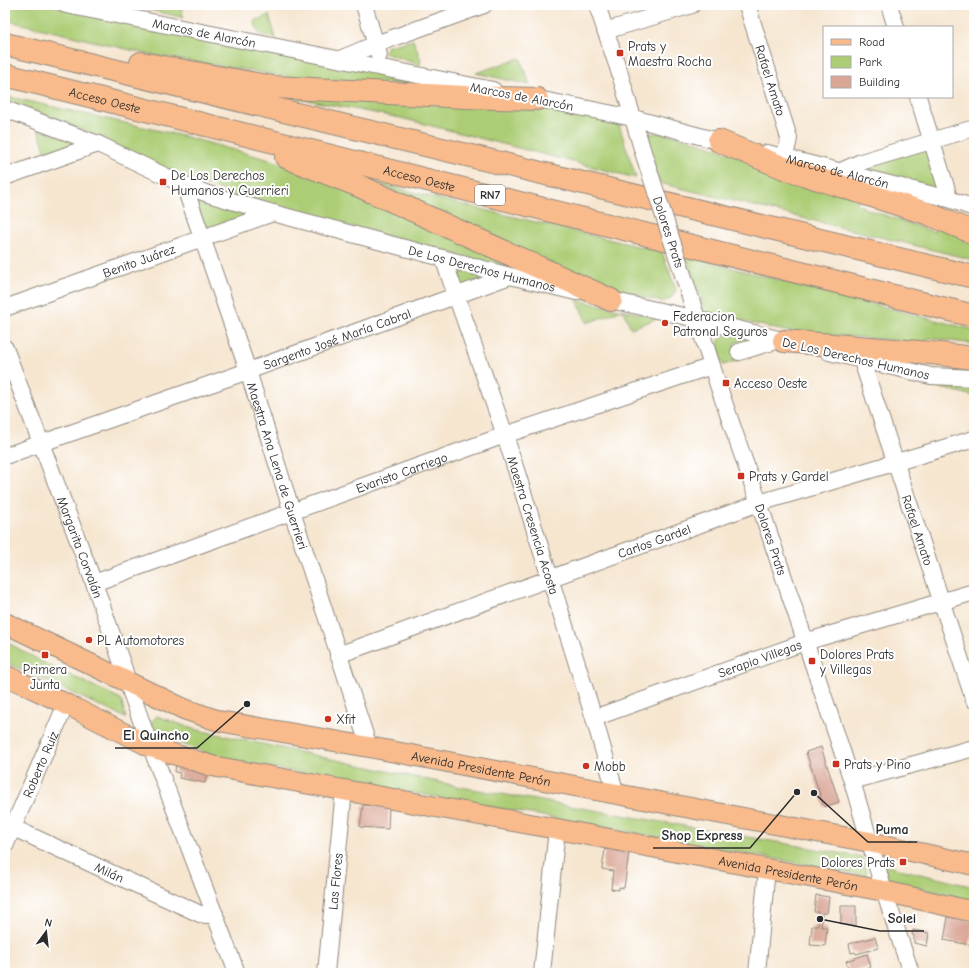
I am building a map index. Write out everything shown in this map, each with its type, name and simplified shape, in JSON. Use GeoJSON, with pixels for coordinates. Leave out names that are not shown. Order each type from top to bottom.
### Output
{"type":"FeatureCollection","features":[{"type":"Feature","properties":{"kind":"highway"},"geometry":{"type":"LineString","coordinates":[[5,42],[166,67],[273,87],[466,97],[537,99]]}},
{"type":"Feature","properties":{"kind":"highway"},"geometry":{"type":"LineString","coordinates":[[5,42],[974,277]]}},
{"type":"Feature","properties":{"kind":"highway","name":"Acceso Oeste"},"geometry":{"type":"LineString","coordinates":[[5,75],[974,316]]}},
{"type":"Feature","properties":{"kind":"highway"},"geometry":{"type":"LineString","coordinates":[[176,117],[304,163],[358,185],[610,300]]}},
{"type":"Feature","properties":{"kind":"highway"},"geometry":{"type":"LineString","coordinates":[[719,142],[784,168],[928,214],[974,233]]}},
{"type":"Feature","properties":{"kind":"highway"},"geometry":{"type":"LineString","coordinates":[[782,340],[974,358]]}},
{"type":"Feature","properties":{"kind":"main road","name":"Avenida Presidente Perón"},"geometry":{"type":"LineString","coordinates":[[5,623],[184,709],[219,721],[369,747],[870,842],[974,865]]}},
{"type":"Feature","properties":{"kind":"main road","name":"Avenida Presidente Perón"},"geometry":{"type":"LineString","coordinates":[[5,675],[151,747],[212,766],[884,891],[974,912]]}},
{"type":"Feature","properties":{"kind":"street","name":"Marcos de Alarcón"},"geometry":{"type":"LineString","coordinates":[[66,5],[115,10],[382,68],[633,118],[719,142],[786,157],[949,199],[974,208]]}},
{"type":"Feature","properties":{"kind":"street"},"geometry":{"type":"LineString","coordinates":[[115,10],[133,5]]}},
{"type":"Feature","properties":{"kind":"street"},"geometry":{"type":"LineString","coordinates":[[364,5],[382,68]]}},
{"type":"Feature","properties":{"kind":"street"},"geometry":{"type":"LineString","coordinates":[[340,59],[376,44],[484,5]]}},
{"type":"Feature","properties":{"kind":"street","name":"Dolores Prats"},"geometry":{"type":"LineString","coordinates":[[597,5],[712,366],[852,782],[884,891],[911,973]]}},
{"type":"Feature","properties":{"kind":"street"},"geometry":{"type":"LineString","coordinates":[[605,31],[692,5]]}},
{"type":"Feature","properties":{"kind":"street","name":"Rafael Amato"},"geometry":{"type":"LineString","coordinates":[[747,5],[789,138],[786,157]]}},
{"type":"Feature","properties":{"kind":"street"},"geometry":{"type":"LineString","coordinates":[[889,5],[896,26]]}},
{"type":"Feature","properties":{"kind":"street"},"geometry":{"type":"LineString","coordinates":[[918,98],[949,199]]}},
{"type":"Feature","properties":{"kind":"street","name":"De Los Derechos Humanos"},"geometry":{"type":"LineString","coordinates":[[5,108],[98,144],[184,185],[273,213],[510,276],[782,340],[862,361],[931,376],[974,378]]}},
{"type":"Feature","properties":{"kind":"street"},"geometry":{"type":"LineString","coordinates":[[841,171],[861,162],[974,128]]}},
{"type":"Feature","properties":{"kind":"street"},"geometry":{"type":"LineString","coordinates":[[5,177],[98,144]]}},
{"type":"Feature","properties":{"kind":"street","name":"Maestra Ana Lena de Guerrieri"},"geometry":{"type":"LineString","coordinates":[[184,185],[248,371],[338,655],[369,747]]}},
{"type":"Feature","properties":{"kind":"street","name":"Benito Juárez"},"geometry":{"type":"LineString","coordinates":[[5,308],[273,213]]}},
{"type":"Feature","properties":{"kind":"street","name":"Maestra Cresencia Acosta"},"geometry":{"type":"LineString","coordinates":[[443,258],[504,435],[594,718],[616,794]]}},
{"type":"Feature","properties":{"kind":"street","name":"Sargento José María Cabral"},"geometry":{"type":"LineString","coordinates":[[5,456],[248,371],[510,276]]}},
{"type":"Feature","properties":{"kind":"street"},"geometry":{"type":"LineString","coordinates":[[739,352],[782,340]]}},
{"type":"Feature","properties":{"kind":"street","name":"Margarita Corvalán"},"geometry":{"type":"LineString","coordinates":[[5,348],[94,583],[151,747]]}},
{"type":"Feature","properties":{"kind":"street","name":"Rafael Amato"},"geometry":{"type":"LineString","coordinates":[[862,361],[974,700]]}},
{"type":"Feature","properties":{"kind":"street","name":"Evaristo Carriego"},"geometry":{"type":"LineString","coordinates":[[94,583],[504,435],[712,366]]}},
{"type":"Feature","properties":{"kind":"street","name":"Carlos Gardel"},"geometry":{"type":"LineString","coordinates":[[338,655],[759,503],[974,439]]}},
{"type":"Feature","properties":{"kind":"street","name":"Serapio Villegas"},"geometry":{"type":"LineString","coordinates":[[594,718],[805,642],[974,592]]}},
{"type":"Feature","properties":{"kind":"street","name":"Roberto Ruiz"},"geometry":{"type":"LineString","coordinates":[[5,846],[9,826],[66,704]]}},
{"type":"Feature","properties":{"kind":"street"},"geometry":{"type":"LineString","coordinates":[[151,747],[237,973]]}},
{"type":"Feature","properties":{"kind":"street"},"geometry":{"type":"LineString","coordinates":[[852,782],[974,748]]}},
{"type":"Feature","properties":{"kind":"street","name":"Las Flores"},"geometry":{"type":"LineString","coordinates":[[326,973],[344,790]]}},
{"type":"Feature","properties":{"kind":"street","name":"Milán"},"geometry":{"type":"LineString","coordinates":[[9,826],[200,914],[215,914]]}},
{"type":"Feature","properties":{"kind":"street"},"geometry":{"type":"LineString","coordinates":[[542,973],[557,829]]}},
{"type":"Feature","properties":{"kind":"street"},"geometry":{"type":"LineString","coordinates":[[757,973],[767,869]]}},
{"type":"Feature","properties":{"kind":"green space"},"geometry":{"type":"Polygon","coordinates":[[[5,5],[48,5],[471,88],[296,78],[152,55],[5,20],[5,5]]]}},
{"type":"Feature","properties":{"kind":"green space"},"geometry":{"type":"Polygon","coordinates":[[[146,5],[180,5],[184,18],[146,9],[146,5]]]}},
{"type":"Feature","properties":{"kind":"green space"},"geometry":{"type":"Polygon","coordinates":[[[269,15],[276,38],[259,34],[254,21],[269,15]]]}},
{"type":"Feature","properties":{"kind":"green space"},"geometry":{"type":"Polygon","coordinates":[[[413,40],[421,60],[420,65],[384,53],[386,47],[413,40]]]}},
{"type":"Feature","properties":{"kind":"green space"},"geometry":{"type":"Polygon","coordinates":[[[520,58],[530,85],[476,73],[520,58]]]}},
{"type":"Feature","properties":{"kind":"green space"},"geometry":{"type":"Polygon","coordinates":[[[269,93],[526,105],[600,119],[619,125],[636,178],[401,118],[269,93]]]}},
{"type":"Feature","properties":{"kind":"green space"},"geometry":{"type":"Polygon","coordinates":[[[5,96],[183,136],[292,166],[558,281],[246,199],[190,179],[49,116],[5,101],[5,96]]]}},
{"type":"Feature","properties":{"kind":"green space"},"geometry":{"type":"Polygon","coordinates":[[[38,129],[79,142],[46,154],[38,129]]]}},
{"type":"Feature","properties":{"kind":"green space"},"geometry":{"type":"Polygon","coordinates":[[[654,133],[689,139],[859,198],[857,204],[867,209],[934,232],[935,227],[974,241],[974,260],[660,183],[643,137],[654,133]]]}},
{"type":"Feature","properties":{"kind":"green space"},"geometry":{"type":"Polygon","coordinates":[[[930,147],[942,191],[862,168],[930,147]]]}},
{"type":"Feature","properties":{"kind":"green space"},"geometry":{"type":"Polygon","coordinates":[[[371,181],[447,201],[662,252],[676,290],[671,298],[663,302],[608,289],[371,181]]]}},
{"type":"Feature","properties":{"kind":"green space"},"geometry":{"type":"Polygon","coordinates":[[[187,191],[253,214],[203,233],[187,191]]]}},
{"type":"Feature","properties":{"kind":"green space"},"geometry":{"type":"Polygon","coordinates":[[[685,256],[974,330],[974,344],[927,338],[926,343],[785,331],[704,312],[699,292],[685,256]]]}},
{"type":"Feature","properties":{"kind":"green space"},"geometry":{"type":"Polygon","coordinates":[[[447,263],[498,277],[458,291],[447,263]]]}},
{"type":"Feature","properties":{"kind":"green space"},"geometry":{"type":"Polygon","coordinates":[[[577,300],[623,310],[587,323],[577,300]]]}},
{"type":"Feature","properties":{"kind":"green space"},"geometry":{"type":"Polygon","coordinates":[[[623,310],[659,318],[631,328],[623,310]]]}},
{"type":"Feature","properties":{"kind":"green space"},"geometry":{"type":"Polygon","coordinates":[[[727,335],[738,335],[753,339],[734,343],[740,360],[723,365],[718,343],[722,337],[727,335]]]}},
{"type":"Feature","properties":{"kind":"green space"},"geometry":{"type":"Polygon","coordinates":[[[930,379],[974,383],[974,396],[925,384],[930,379]]]}},
{"type":"Feature","properties":{"kind":"green space"},"geometry":{"type":"Polygon","coordinates":[[[5,641],[46,664],[121,699],[126,718],[5,662],[5,641]]]}},
{"type":"Feature","properties":{"kind":"green space"},"geometry":{"type":"Polygon","coordinates":[[[157,716],[193,729],[461,787],[862,857],[867,876],[219,758],[154,733],[150,723],[157,716]]]}},
{"type":"Feature","properties":{"kind":"green space"},"geometry":{"type":"Polygon","coordinates":[[[883,865],[974,887],[974,901],[887,880],[883,865]]]}},
{"type":"Feature","properties":{"kind":"building"},"geometry":{"type":"Polygon","coordinates":[[[821,747],[839,802],[824,807],[806,752],[821,747]]]}},
{"type":"Feature","properties":{"kind":"building"},"geometry":{"type":"Polygon","coordinates":[[[176,762],[208,768],[205,783],[179,778],[180,773],[175,772],[176,762]]]}},
{"type":"Feature","properties":{"kind":"building"},"geometry":{"type":"Polygon","coordinates":[[[363,805],[389,807],[388,829],[360,827],[363,805]]]}},
{"type":"Feature","properties":{"kind":"building"},"geometry":{"type":"Polygon","coordinates":[[[605,849],[629,852],[624,888],[619,887],[619,890],[611,889],[613,871],[602,869],[605,849]]]}},
{"type":"Feature","properties":{"kind":"building"},"geometry":{"type":"Polygon","coordinates":[[[816,895],[829,897],[827,913],[822,913],[821,927],[827,927],[825,946],[810,945],[812,926],[818,926],[819,912],[814,912],[816,895]]]}},
{"type":"Feature","properties":{"kind":"building"},"geometry":{"type":"Polygon","coordinates":[[[841,906],[856,906],[856,926],[841,924],[841,906]]]}},
{"type":"Feature","properties":{"kind":"building"},"geometry":{"type":"Polygon","coordinates":[[[948,917],[974,921],[970,945],[944,940],[948,917]]]}},
{"type":"Feature","properties":{"kind":"building"},"geometry":{"type":"Polygon","coordinates":[[[913,930],[929,933],[927,946],[914,943],[914,935],[912,935],[913,930]]]}},
{"type":"Feature","properties":{"kind":"building"},"geometry":{"type":"Polygon","coordinates":[[[875,937],[878,948],[856,954],[855,952],[851,953],[849,944],[875,937]]]}},
{"type":"Feature","properties":{"kind":"building"},"geometry":{"type":"Polygon","coordinates":[[[867,954],[871,967],[850,973],[846,961],[867,954]]]}},
{"type":"Feature","properties":{"kind":"place","name":"Prats y Maestra Rocha"},"geometry":{"type":"Point","coordinates":[620,53]}},
{"type":"Feature","properties":{"kind":"place","name":"De Los Derechos Humanos y Guerrieri"},"geometry":{"type":"Point","coordinates":[163,182]}},
{"type":"Feature","properties":{"kind":"place","name":"Federacion Patronal Seguros"},"geometry":{"type":"Point","coordinates":[665,323]}},
{"type":"Feature","properties":{"kind":"place","name":"Acceso Oeste"},"geometry":{"type":"Point","coordinates":[726,383]}},
{"type":"Feature","properties":{"kind":"place","name":"Prats y Gardel"},"geometry":{"type":"Point","coordinates":[741,476]}},
{"type":"Feature","properties":{"kind":"place","name":"PL Automotores"},"geometry":{"type":"Point","coordinates":[89,640]}},
{"type":"Feature","properties":{"kind":"place","name":"Primera Junta"},"geometry":{"type":"Point","coordinates":[45,655]}},
{"type":"Feature","properties":{"kind":"place","name":"Dolores Prats y Villegas"},"geometry":{"type":"Point","coordinates":[812,661]}},
{"type":"Feature","properties":{"kind":"place","name":"El Quincho"},"geometry":{"type":"Point","coordinates":[247,704]}},
{"type":"Feature","properties":{"kind":"place","name":"Xfit"},"geometry":{"type":"Point","coordinates":[328,719]}},
{"type":"Feature","properties":{"kind":"place","name":"Prats y Pino"},"geometry":{"type":"Point","coordinates":[836,764]}},
{"type":"Feature","properties":{"kind":"place","name":"Mobb"},"geometry":{"type":"Point","coordinates":[586,766]}},
{"type":"Feature","properties":{"kind":"place","name":"Shop Express"},"geometry":{"type":"Point","coordinates":[797,792]}},
{"type":"Feature","properties":{"kind":"place","name":"Puma"},"geometry":{"type":"Point","coordinates":[814,793]}},
{"type":"Feature","properties":{"kind":"place","name":"Dolores Prats"},"geometry":{"type":"Point","coordinates":[903,862]}},
{"type":"Feature","properties":{"kind":"place","name":"Solei"},"geometry":{"type":"Point","coordinates":[820,919]}}]}
